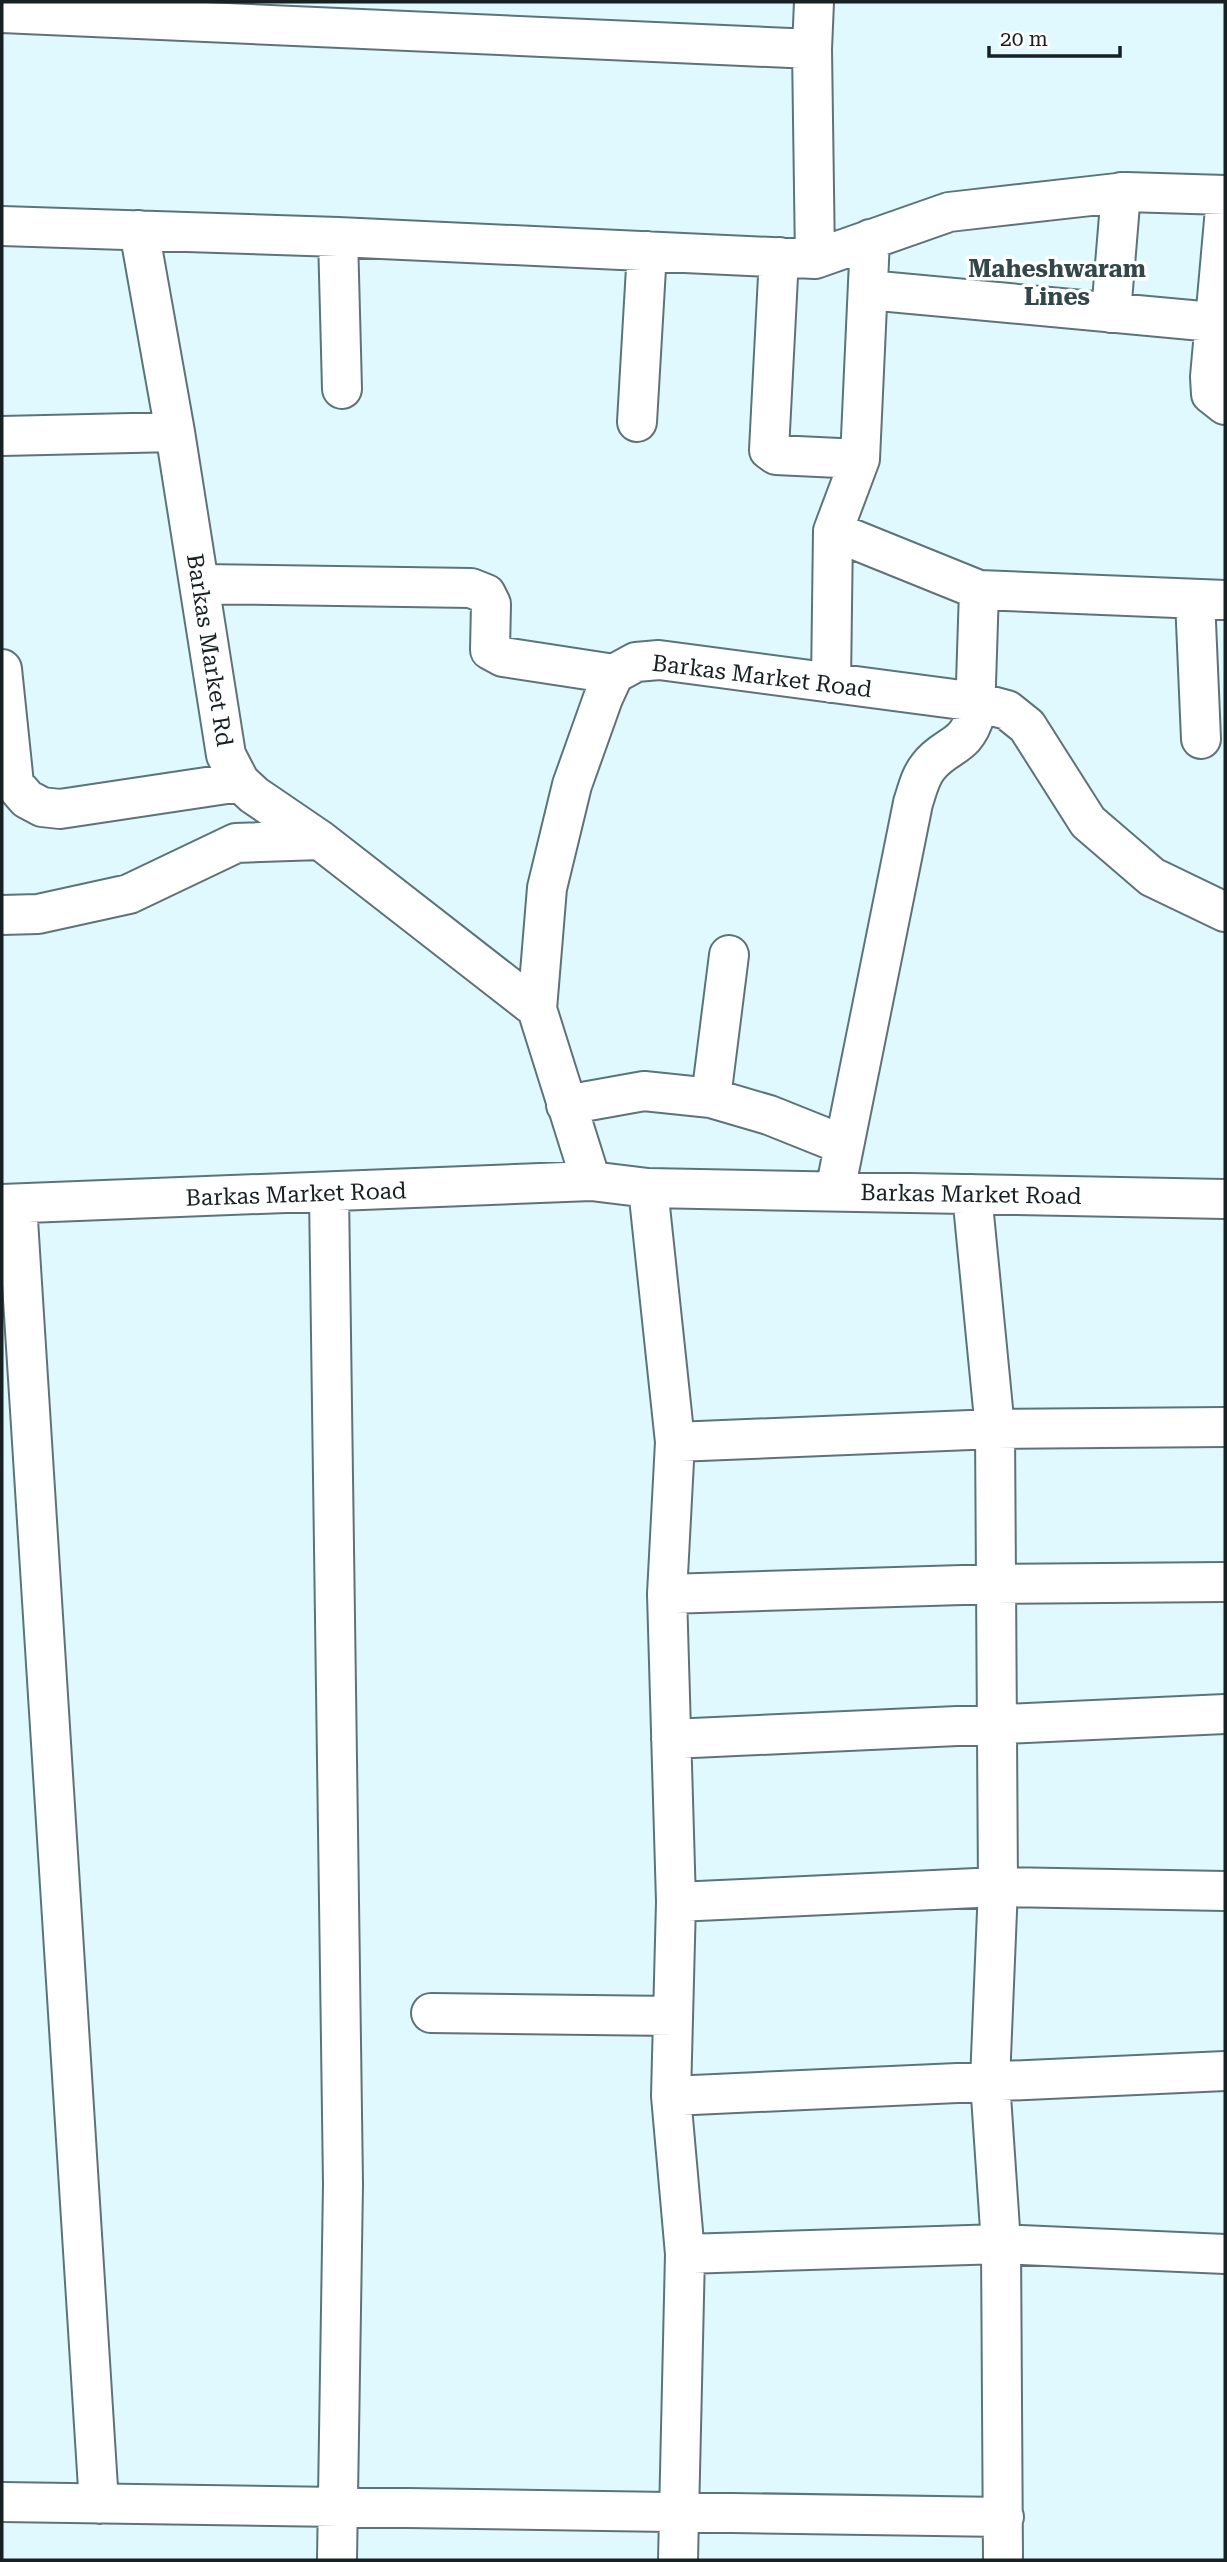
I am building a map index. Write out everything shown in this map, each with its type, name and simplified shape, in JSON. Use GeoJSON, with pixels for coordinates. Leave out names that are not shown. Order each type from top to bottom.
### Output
{"type":"FeatureCollection","features":[{"type":"Feature","properties":{"kind":"street"},"geometry":{"type":"LineString","coordinates":[[814,2],[797,258],[769,450],[776,455],[860,459]]}},
{"type":"Feature","properties":{"kind":"street"},"geometry":{"type":"LineString","coordinates":[[2,13],[812,49]]}},
{"type":"Feature","properties":{"kind":"street"},"geometry":{"type":"LineString","coordinates":[[1111,313],[1121,192]]}},
{"type":"Feature","properties":{"kind":"street"},"geometry":{"type":"LineString","coordinates":[[2,226],[338,237],[797,258],[870,239],[949,212],[1121,192],[1225,195]]}},
{"type":"Feature","properties":{"kind":"street"},"geometry":{"type":"LineString","coordinates":[[1225,209],[1210,377],[1212,394],[1225,405]]}},
{"type":"Feature","properties":{"kind":"street","name":"Barkas Market Rd"},"geometry":{"type":"LineString","coordinates":[[139,230],[175,432],[226,755],[240,782],[254,795],[320,840],[537,1009]]}},
{"type":"Feature","properties":{"kind":"street"},"geometry":{"type":"LineString","coordinates":[[338,237],[342,389]]}},
{"type":"Feature","properties":{"kind":"street"},"geometry":{"type":"LineString","coordinates":[[831,682],[833,531],[860,459],[870,239]]}},
{"type":"Feature","properties":{"kind":"street"},"geometry":{"type":"LineString","coordinates":[[637,422],[647,251]]}},
{"type":"Feature","properties":{"kind":"street"},"geometry":{"type":"LineString","coordinates":[[868,290],[1213,321]]}},
{"type":"Feature","properties":{"kind":"street"},"geometry":{"type":"LineString","coordinates":[[2,436],[175,432]]}},
{"type":"Feature","properties":{"kind":"street"},"geometry":{"type":"LineString","coordinates":[[833,531],[979,590],[1210,600],[1201,739]]}},
{"type":"Feature","properties":{"kind":"street"},"geometry":{"type":"LineString","coordinates":[[199,584],[471,588],[486,594],[491,604],[490,650],[503,657],[614,674],[572,785],[547,888],[537,1009],[591,1181]]}},
{"type":"Feature","properties":{"kind":"street"},"geometry":{"type":"LineString","coordinates":[[835,1191],[913,803],[928,766],[956,746],[971,730],[976,702],[979,590]]}},
{"type":"Feature","properties":{"kind":"street","name":"Barkas Market Road"},"geometry":{"type":"LineString","coordinates":[[614,674],[636,662],[659,660],[976,702],[1007,710],[1027,726],[1088,822],[1152,877],[1225,912]]}},
{"type":"Feature","properties":{"kind":"street"},"geometry":{"type":"LineString","coordinates":[[2,669],[15,784],[27,799],[43,807],[60,809],[240,782]]}},
{"type":"Feature","properties":{"kind":"street"},"geometry":{"type":"LineString","coordinates":[[2,915],[38,914],[129,894],[236,843],[320,840]]}},
{"type":"Feature","properties":{"kind":"street"},"geometry":{"type":"LineString","coordinates":[[711,1098],[729,955]]}},
{"type":"Feature","properties":{"kind":"street"},"geometry":{"type":"LineString","coordinates":[[566,1105],[644,1091],[711,1098],[769,1115],[844,1145]]}},
{"type":"Feature","properties":{"kind":"street","name":"Barkas Market Road"},"geometry":{"type":"LineString","coordinates":[[9,1204],[591,1181],[648,1188],[1225,1199]]}},
{"type":"Feature","properties":{"kind":"street"},"geometry":{"type":"LineString","coordinates":[[648,1188],[675,1442],[667,1594],[676,1902],[671,2096],[685,2254],[678,2560]]}},
{"type":"Feature","properties":{"kind":"street"},"geometry":{"type":"LineString","coordinates":[[329,1193],[342,2184],[337,2560]]}},
{"type":"Feature","properties":{"kind":"street"},"geometry":{"type":"LineString","coordinates":[[972,1194],[995,1429],[999,1887],[990,2081],[1001,2244],[1003,2560]]}},
{"type":"Feature","properties":{"kind":"street"},"geometry":{"type":"LineString","coordinates":[[9,1204],[99,2504]]}},
{"type":"Feature","properties":{"kind":"street"},"geometry":{"type":"LineString","coordinates":[[675,1442],[995,1429],[1225,1427]]}},
{"type":"Feature","properties":{"kind":"street"},"geometry":{"type":"LineString","coordinates":[[667,1594],[996,1584],[1225,1582]]}},
{"type":"Feature","properties":{"kind":"street"},"geometry":{"type":"LineString","coordinates":[[671,1739],[1225,1714]]}},
{"type":"Feature","properties":{"kind":"street"},"geometry":{"type":"LineString","coordinates":[[676,1902],[999,1887],[1225,1891]]}},
{"type":"Feature","properties":{"kind":"street"},"geometry":{"type":"LineString","coordinates":[[431,2013],[673,2016]]}},
{"type":"Feature","properties":{"kind":"street"},"geometry":{"type":"LineString","coordinates":[[671,2096],[1225,2071]]}},
{"type":"Feature","properties":{"kind":"street"},"geometry":{"type":"LineString","coordinates":[[685,2254],[1001,2244],[1225,2254]]}},
{"type":"Feature","properties":{"kind":"street"},"geometry":{"type":"LineString","coordinates":[[2,2502],[1004,2517]]}},
{"type":"Feature","properties":{"kind":"district","name":"Maheshwaram Lines"},"geometry":{"type":"Point","coordinates":[1057,283]}}]}
